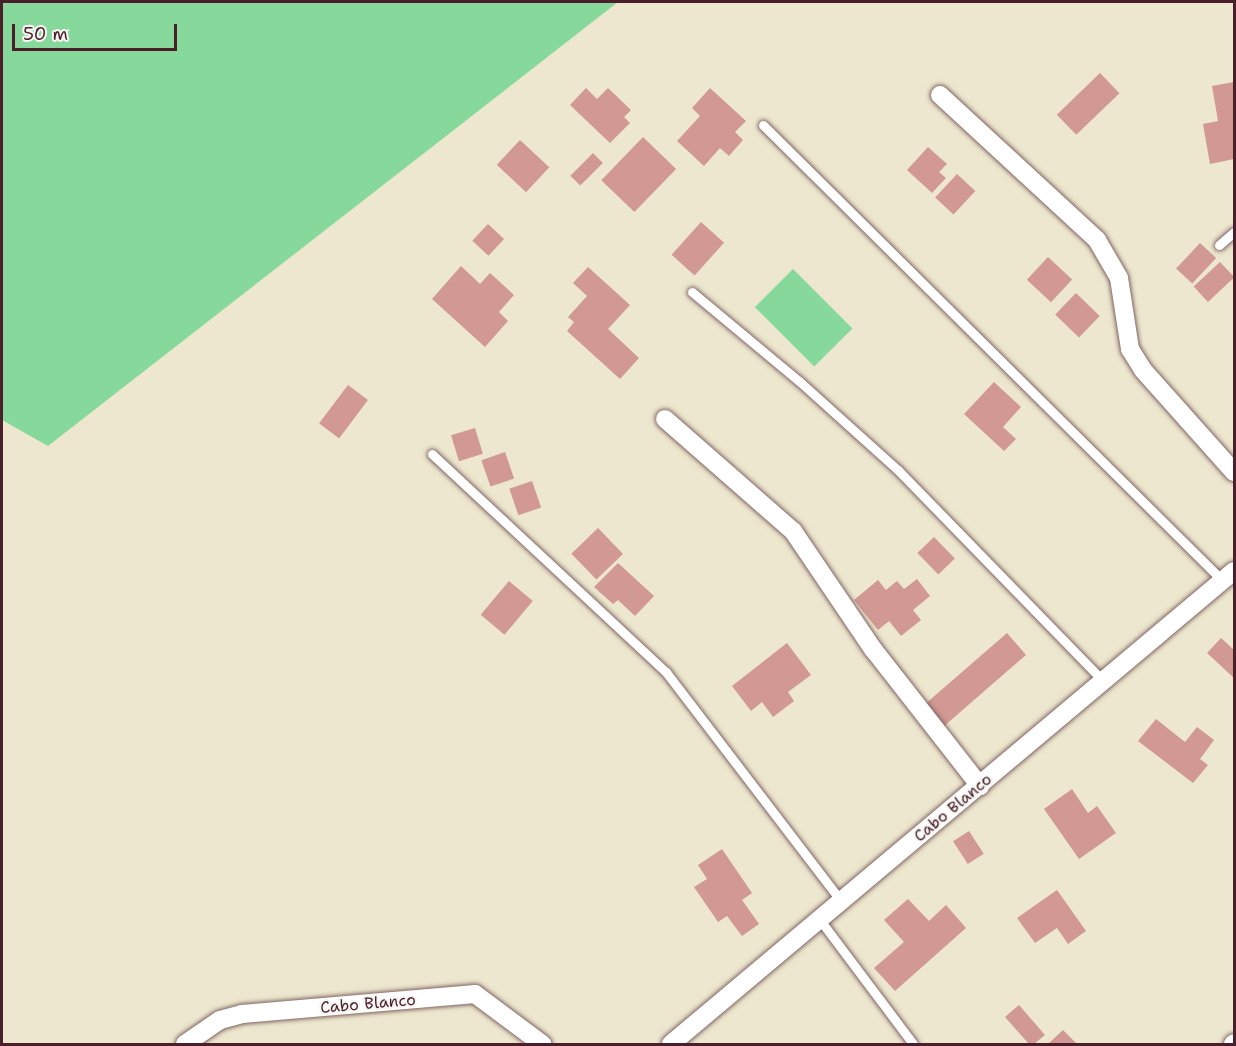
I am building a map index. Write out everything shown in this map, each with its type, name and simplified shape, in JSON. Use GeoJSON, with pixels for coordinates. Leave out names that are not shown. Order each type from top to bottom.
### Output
{"type":"FeatureCollection","features":[{"type":"Feature","properties":{"kind":"street"},"geometry":{"type":"LineString","coordinates":[[940,95],[1097,240],[1119,278],[1130,349],[1143,370],[1234,472]]}},
{"type":"Feature","properties":{"kind":"street"},"geometry":{"type":"LineString","coordinates":[[665,419],[793,531],[873,649],[980,786]]}},
{"type":"Feature","properties":{"kind":"street","name":"Cabo Blanco"},"geometry":{"type":"LineString","coordinates":[[671,1044],[1229,576]]}},
{"type":"Feature","properties":{"kind":"street","name":"Cabo Blanco"},"geometry":{"type":"LineString","coordinates":[[185,1044],[220,1020],[242,1014],[475,994],[542,1044]]}},
{"type":"Feature","properties":{"kind":"lane"},"geometry":{"type":"LineString","coordinates":[[763,125],[1229,576]]}},
{"type":"Feature","properties":{"kind":"lane"},"geometry":{"type":"LineString","coordinates":[[1220,245],[1234,232]]}},
{"type":"Feature","properties":{"kind":"lane"},"geometry":{"type":"LineString","coordinates":[[692,292],[800,381],[898,470],[1104,682]]}},
{"type":"Feature","properties":{"kind":"lane"},"geometry":{"type":"LineString","coordinates":[[432,454],[666,672],[842,902]]}},
{"type":"Feature","properties":{"kind":"lane"},"geometry":{"type":"LineString","coordinates":[[820,920],[913,1044]]}},
{"type":"Feature","properties":{"kind":"green space"},"geometry":{"type":"Polygon","coordinates":[[[2,2],[618,2],[48,446],[2,420],[2,2]]]}},
{"type":"Feature","properties":{"kind":"green space"},"geometry":{"type":"Polygon","coordinates":[[[793,269],[852,328],[814,367],[755,307],[793,269]]]}},
{"type":"Feature","properties":{"kind":"building"},"geometry":{"type":"Polygon","coordinates":[[[1100,73],[1119,93],[1076,135],[1057,115],[1100,73]]]}},
{"type":"Feature","properties":{"kind":"building"},"geometry":{"type":"Polygon","coordinates":[[[1234,82],[1234,159],[1210,164],[1203,124],[1218,121],[1212,86],[1234,82]]]}},
{"type":"Feature","properties":{"kind":"building"},"geometry":{"type":"Polygon","coordinates":[[[586,88],[597,99],[608,88],[631,110],[624,117],[630,123],[610,143],[570,105],[586,88]]]}},
{"type":"Feature","properties":{"kind":"building"},"geometry":{"type":"Polygon","coordinates":[[[710,88],[746,121],[735,132],[743,140],[729,156],[720,148],[704,166],[677,141],[700,116],[692,108],[710,88]]]}},
{"type":"Feature","properties":{"kind":"building"},"geometry":{"type":"Polygon","coordinates":[[[643,137],[676,169],[634,212],[601,180],[643,137]]]}},
{"type":"Feature","properties":{"kind":"building"},"geometry":{"type":"Polygon","coordinates":[[[520,140],[549,167],[526,192],[497,165],[520,140]]]}},
{"type":"Feature","properties":{"kind":"building"},"geometry":{"type":"Polygon","coordinates":[[[928,147],[947,164],[939,172],[946,178],[932,193],[907,170],[928,147]]]}},
{"type":"Feature","properties":{"kind":"building"},"geometry":{"type":"Polygon","coordinates":[[[593,153],[603,163],[580,186],[570,176],[593,153]]]}},
{"type":"Feature","properties":{"kind":"building"},"geometry":{"type":"Polygon","coordinates":[[[957,174],[975,191],[953,214],[935,197],[957,174]]]}},
{"type":"Feature","properties":{"kind":"building"},"geometry":{"type":"Polygon","coordinates":[[[701,222],[724,243],[695,275],[672,255],[701,222]]]}},
{"type":"Feature","properties":{"kind":"building"},"geometry":{"type":"Polygon","coordinates":[[[488,224],[504,239],[488,256],[472,241],[488,224]]]}},
{"type":"Feature","properties":{"kind":"building"},"geometry":{"type":"Polygon","coordinates":[[[1200,243],[1216,258],[1192,284],[1176,269],[1200,243]]]}},
{"type":"Feature","properties":{"kind":"building"},"geometry":{"type":"Polygon","coordinates":[[[1048,257],[1072,280],[1051,302],[1027,280],[1048,257]]]}},
{"type":"Feature","properties":{"kind":"building"},"geometry":{"type":"Polygon","coordinates":[[[1220,262],[1234,278],[1208,302],[1194,287],[1220,262]]]}},
{"type":"Feature","properties":{"kind":"building"},"geometry":{"type":"Polygon","coordinates":[[[461,266],[480,284],[490,273],[514,295],[499,312],[508,321],[485,347],[432,299],[461,266]]]}},
{"type":"Feature","properties":{"kind":"building"},"geometry":{"type":"Polygon","coordinates":[[[588,267],[630,305],[608,329],[639,358],[620,379],[567,331],[574,322],[568,317],[587,296],[573,283],[588,267]]]}},
{"type":"Feature","properties":{"kind":"building"},"geometry":{"type":"Polygon","coordinates":[[[1076,293],[1100,316],[1079,338],[1055,315],[1076,293]]]}},
{"type":"Feature","properties":{"kind":"building"},"geometry":{"type":"Polygon","coordinates":[[[994,382],[1021,407],[1003,427],[1016,439],[1004,451],[964,414],[994,382]]]}},
{"type":"Feature","properties":{"kind":"building"},"geometry":{"type":"Polygon","coordinates":[[[348,385],[368,400],[339,438],[319,423],[348,385]]]}},
{"type":"Feature","properties":{"kind":"building"},"geometry":{"type":"Polygon","coordinates":[[[475,428],[483,454],[459,461],[451,435],[475,428]]]}},
{"type":"Feature","properties":{"kind":"building"},"geometry":{"type":"Polygon","coordinates":[[[505,452],[514,478],[490,487],[481,460],[505,452]]]}},
{"type":"Feature","properties":{"kind":"building"},"geometry":{"type":"Polygon","coordinates":[[[532,481],[541,507],[518,515],[509,489],[532,481]]]}},
{"type":"Feature","properties":{"kind":"building"},"geometry":{"type":"Polygon","coordinates":[[[598,528],[623,554],[596,580],[571,554],[598,528]]]}},
{"type":"Feature","properties":{"kind":"building"},"geometry":{"type":"Polygon","coordinates":[[[934,537],[955,559],[938,575],[917,553],[934,537]]]}},
{"type":"Feature","properties":{"kind":"building"},"geometry":{"type":"Polygon","coordinates":[[[618,563],[654,596],[635,616],[618,600],[613,604],[594,587],[618,563]]]}},
{"type":"Feature","properties":{"kind":"building"},"geometry":{"type":"Polygon","coordinates":[[[917,579],[930,596],[913,610],[921,620],[901,636],[889,621],[878,630],[854,600],[878,580],[886,590],[897,581],[904,589],[917,579]]]}},
{"type":"Feature","properties":{"kind":"building"},"geometry":{"type":"Polygon","coordinates":[[[509,581],[533,601],[504,635],[481,615],[509,581]]]}},
{"type":"Feature","properties":{"kind":"building"},"geometry":{"type":"Polygon","coordinates":[[[1007,633],[1026,655],[945,726],[925,704],[1007,633]]]}},
{"type":"Feature","properties":{"kind":"building"},"geometry":{"type":"Polygon","coordinates":[[[1221,638],[1234,650],[1234,678],[1207,653],[1221,638]]]}},
{"type":"Feature","properties":{"kind":"building"},"geometry":{"type":"Polygon","coordinates":[[[787,643],[811,675],[788,692],[794,701],[773,717],[762,702],[751,711],[732,686],[787,643]]]}},
{"type":"Feature","properties":{"kind":"building"},"geometry":{"type":"Polygon","coordinates":[[[1156,719],[1185,742],[1197,727],[1214,740],[1200,759],[1208,765],[1193,783],[1138,741],[1156,719]]]}},
{"type":"Feature","properties":{"kind":"building"},"geometry":{"type":"Polygon","coordinates":[[[1072,789],[1088,813],[1097,806],[1116,833],[1079,859],[1044,809],[1072,789]]]}},
{"type":"Feature","properties":{"kind":"building"},"geometry":{"type":"Polygon","coordinates":[[[969,831],[984,854],[968,864],[953,841],[969,831]]]}},
{"type":"Feature","properties":{"kind":"building"},"geometry":{"type":"Polygon","coordinates":[[[722,849],[752,893],[742,900],[759,924],[742,936],[727,916],[718,922],[694,887],[707,879],[698,865],[722,849]]]}},
{"type":"Feature","properties":{"kind":"building"},"geometry":{"type":"Polygon","coordinates":[[[1057,890],[1086,931],[1068,944],[1057,928],[1035,943],[1017,918],[1057,890]]]}},
{"type":"Feature","properties":{"kind":"building"},"geometry":{"type":"Polygon","coordinates":[[[908,899],[929,921],[946,905],[966,928],[895,991],[874,968],[904,942],[884,920],[908,899]]]}},
{"type":"Feature","properties":{"kind":"building"},"geometry":{"type":"Polygon","coordinates":[[[1019,1005],[1045,1035],[1034,1044],[1029,1044],[1005,1017],[1019,1005]]]}},
{"type":"Feature","properties":{"kind":"building"},"geometry":{"type":"Polygon","coordinates":[[[1063,1030],[1077,1044],[1048,1044],[1063,1030]]]}}]}
